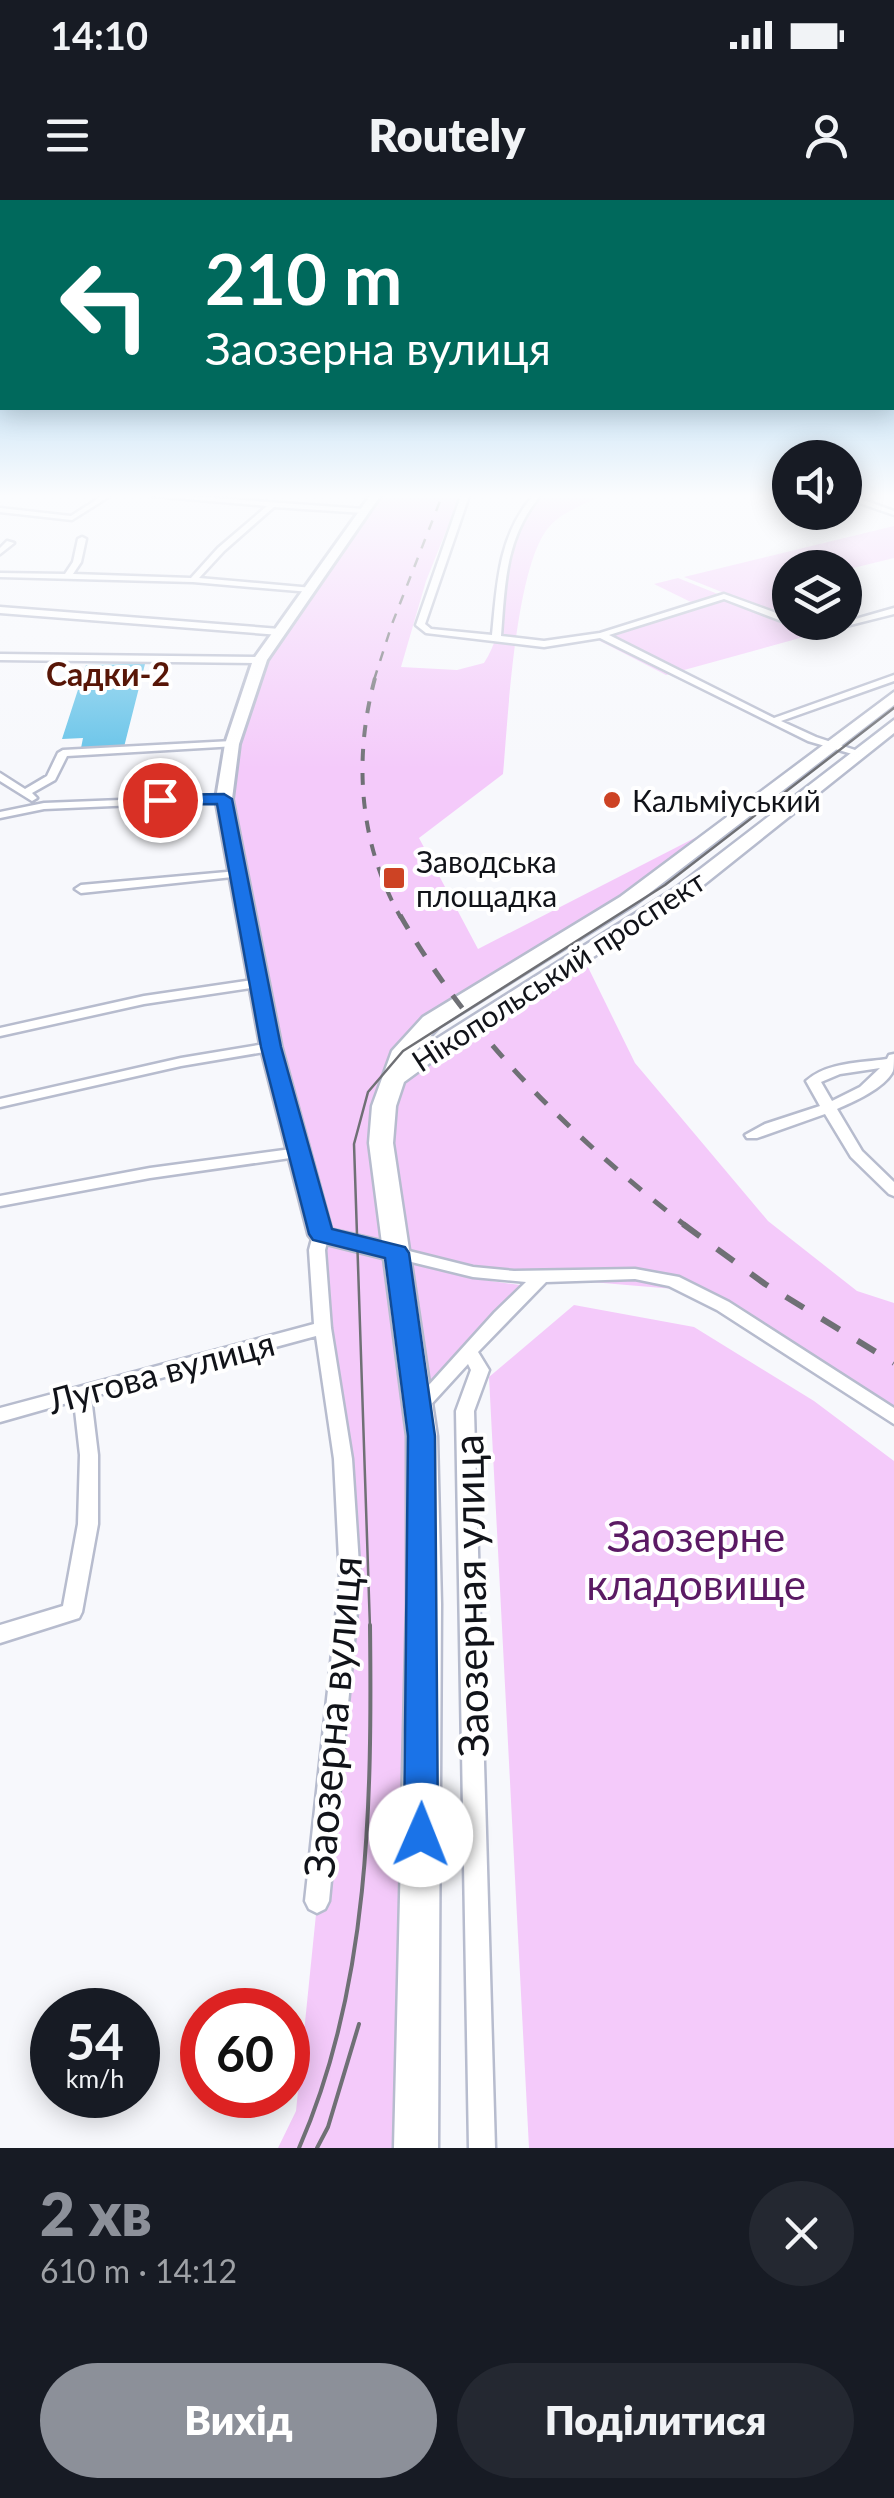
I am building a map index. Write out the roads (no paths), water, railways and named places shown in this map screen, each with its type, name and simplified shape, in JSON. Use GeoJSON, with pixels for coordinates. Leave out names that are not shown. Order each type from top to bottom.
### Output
{"type":"FeatureCollection","features":[{"type":"Feature","properties":{"kind":"main road","name":"Нікопольський проспект"},"geometry":{"type":"LineString","coordinates":[[394,1080],[403,1051],[431,1022],[627,901],[894,698]]}},
{"type":"Feature","properties":{"kind":"main road","name":"Нікопольський проспект"},"geometry":{"type":"LineString","coordinates":[[394,1080],[445,1041],[684,890],[894,725]]}},
{"type":"Feature","properties":{"kind":"main road","name":"Заозерна вулиця"},"geometry":{"type":"LineString","coordinates":[[394,1080],[384,1106],[380,1144],[420,1406],[424,1604],[416,2148]]}},
{"type":"Feature","properties":{"kind":"street"},"geometry":{"type":"LineString","coordinates":[[274,587],[310,590]]}},
{"type":"Feature","properties":{"kind":"street","name":"Заозерна вулиця"},"geometry":{"type":"LineString","coordinates":[[312,587],[260,660],[232,744],[224,799],[271,1047],[321,1234],[317,1250],[323,1328],[343,1459],[350,1580],[317,1901]]}},
{"type":"Feature","properties":{"kind":"street"},"geometry":{"type":"LineString","coordinates":[[434,587],[420,625],[446,635],[544,644],[601,636],[724,596],[772,614]]}},
{"type":"Feature","properties":{"kind":"street"},"geometry":{"type":"LineString","coordinates":[[496,640],[503,587]]}},
{"type":"Feature","properties":{"kind":"street"},"geometry":{"type":"LineString","coordinates":[[0,610],[280,632]]}},
{"type":"Feature","properties":{"kind":"street"},"geometry":{"type":"LineString","coordinates":[[862,620],[894,612]]}},
{"type":"Feature","properties":{"kind":"street"},"geometry":{"type":"LineString","coordinates":[[601,636],[773,721],[859,752]]}},
{"type":"Feature","properties":{"kind":"street"},"geometry":{"type":"LineString","coordinates":[[0,656],[260,660]]}},
{"type":"Feature","properties":{"kind":"street"},"geometry":{"type":"LineString","coordinates":[[773,721],[894,678]]}},
{"type":"Feature","properties":{"kind":"street"},"geometry":{"type":"LineString","coordinates":[[25,793],[51,778],[64,753],[232,744]]}},
{"type":"Feature","properties":{"kind":"street"},"geometry":{"type":"LineString","coordinates":[[0,776],[44,806]]}},
{"type":"Feature","properties":{"kind":"street"},"geometry":{"type":"LineString","coordinates":[[0,814],[44,806],[224,799]]}},
{"type":"Feature","properties":{"kind":"street"},"geometry":{"type":"LineString","coordinates":[[81,889],[238,874]]}},
{"type":"Feature","properties":{"kind":"street"},"geometry":{"type":"LineString","coordinates":[[0,1032],[144,1000],[259,983]]}},
{"type":"Feature","properties":{"kind":"street"},"geometry":{"type":"LineString","coordinates":[[0,1103],[181,1062],[271,1047]]}},
{"type":"Feature","properties":{"kind":"street"},"geometry":{"type":"LineString","coordinates":[[893,1060],[820,1075],[814,1088],[856,1154],[894,1191]]}},
{"type":"Feature","properties":{"kind":"street"},"geometry":{"type":"LineString","coordinates":[[752,1135],[829,1107],[876,1084],[893,1060]]}},
{"type":"Feature","properties":{"kind":"street"},"geometry":{"type":"LineString","coordinates":[[0,1201],[150,1173],[299,1153]]}},
{"type":"Feature","properties":{"kind":"street"},"geometry":{"type":"LineString","coordinates":[[321,1234],[473,1272],[541,1277],[635,1274],[673,1281],[723,1306],[894,1417]]}},
{"type":"Feature","properties":{"kind":"street"},"geometry":{"type":"LineString","coordinates":[[420,1406],[541,1277]]}},
{"type":"Feature","properties":{"kind":"street","name":"Лугова вулиця"},"geometry":{"type":"LineString","coordinates":[[0,1415],[323,1328]]}},
{"type":"Feature","properties":{"kind":"street","name":"Заозерная улица"},"geometry":{"type":"LineString","coordinates":[[469,1351],[480,1370],[465,1411],[482,2148]]}},
{"type":"Feature","properties":{"kind":"street"},"geometry":{"type":"LineString","coordinates":[[0,1634],[72,1612],[88,1524],[89,1454],[82,1392]]}},
{"type":"Feature","properties":{"kind":"water"},"geometry":{"type":"Polygon","coordinates":[[[145,664],[124,747],[81,748],[83,738],[62,739],[86,665],[145,664]]]}},
{"type":"Feature","properties":{"kind":"tram line"},"geometry":{"type":"LineString","coordinates":[[370,1628],[354,1144],[368,1092],[403,1051],[665,885],[894,708]]}},
{"type":"Feature","properties":{"kind":"tram line"},"geometry":{"type":"LineString","coordinates":[[299,2148],[323,2086],[353,1957],[367,1825],[370,1628]]}},
{"type":"Feature","properties":{"kind":"tram line"},"geometry":{"type":"LineString","coordinates":[[317,2148],[328,2127],[359,2024]]}},
{"type":"Feature","properties":{"kind":"railway"},"geometry":{"type":"LineString","coordinates":[[374,680],[406,587]]}},
{"type":"Feature","properties":{"kind":"railway"},"geometry":{"type":"LineString","coordinates":[[375,678],[364,739],[364,801],[376,861],[401,918]]}},
{"type":"Feature","properties":{"kind":"railway"},"geometry":{"type":"LineString","coordinates":[[400,915],[459,1004],[492,1045],[565,1122],[686,1226]]}},
{"type":"Feature","properties":{"kind":"railway"},"geometry":{"type":"LineString","coordinates":[[683,1224],[765,1284],[894,1363]]}},
{"type":"Feature","properties":{"kind":"place","name":"Кальміуський"},"geometry":{"type":"Point","coordinates":[612,800]}},
{"type":"Feature","properties":{"kind":"place","name":"Заводська площадка"},"geometry":{"type":"Point","coordinates":[394,878]}},
{"type":"Feature","properties":{"kind":"district","name":"Садки-2"},"geometry":{"type":"Point","coordinates":[108,673]}},
{"type":"Feature","properties":{"kind":"park label","name":"Заозерне кладовище"},"geometry":{"type":"Point","coordinates":[696,1560]}}]}
